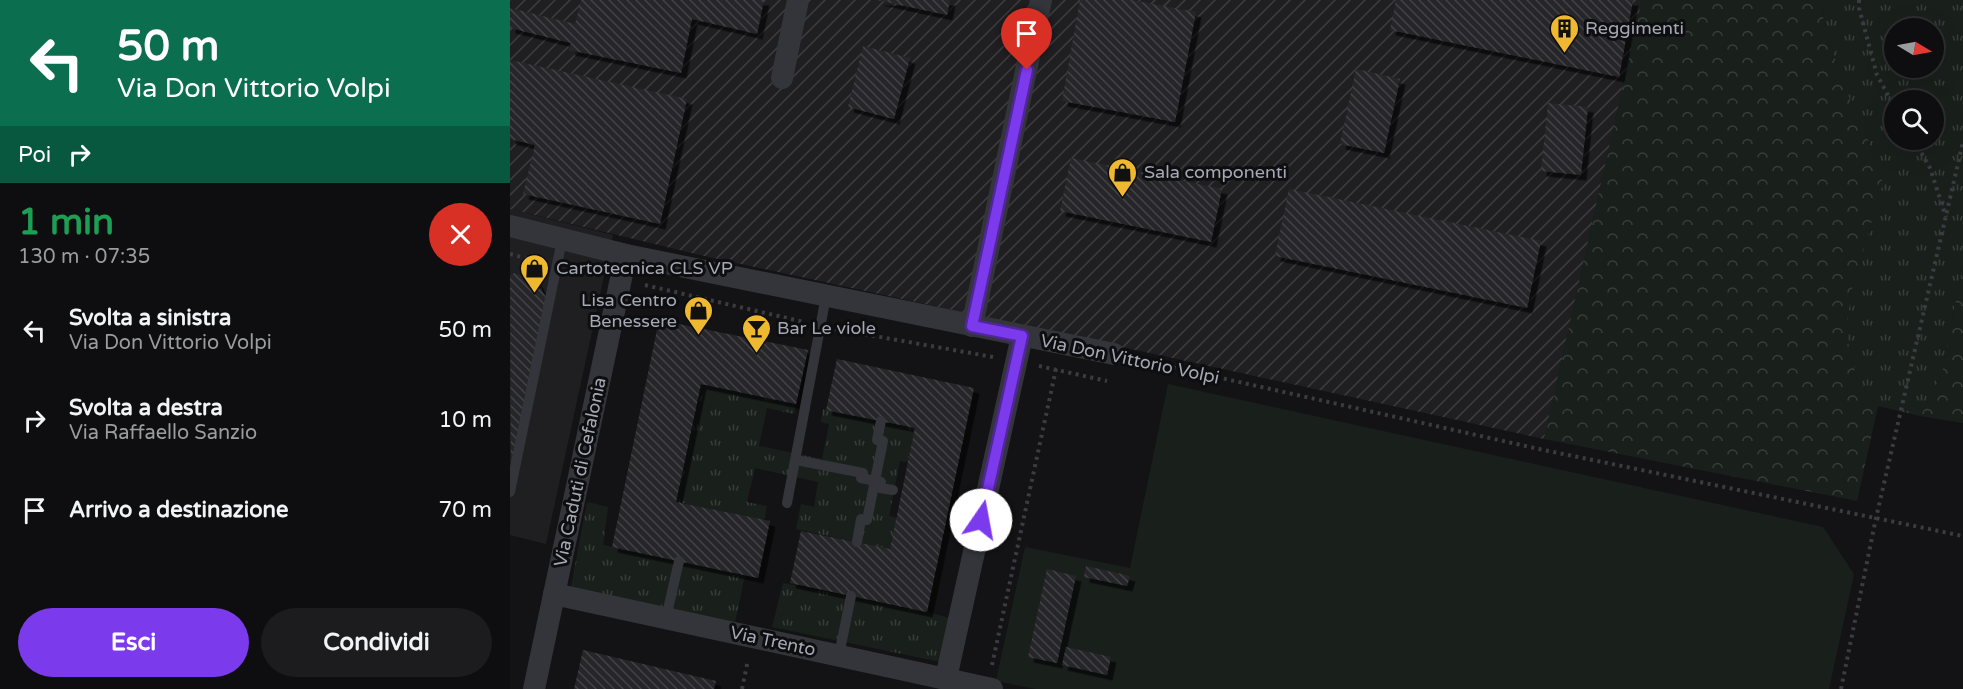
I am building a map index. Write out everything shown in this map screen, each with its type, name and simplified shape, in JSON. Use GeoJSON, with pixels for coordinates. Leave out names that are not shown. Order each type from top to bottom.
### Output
{"type":"FeatureCollection","features":[{"type":"Feature","properties":{"kind":"street"},"geometry":{"type":"LineString","coordinates":[[782,78],[798,0]]}},
{"type":"Feature","properties":{"kind":"street"},"geometry":{"type":"LineString","coordinates":[[972,326],[1041,0]]}},
{"type":"Feature","properties":{"kind":"street","name":"Via Don Vittorio Volpi"},"geometry":{"type":"LineString","coordinates":[[510,226],[626,255],[1114,354]]}},
{"type":"Feature","properties":{"kind":"street","name":"Via Caduti di Cefalonia"},"geometry":{"type":"LineString","coordinates":[[534,689],[626,255]]}},
{"type":"Feature","properties":{"kind":"street"},"geometry":{"type":"LineString","coordinates":[[946,678],[1022,336]]}},
{"type":"Feature","properties":{"kind":"street","name":"Via Trento"},"geometry":{"type":"LineString","coordinates":[[554,594],[981,686]]}},
{"type":"Feature","properties":{"kind":"lane"},"geometry":{"type":"LineString","coordinates":[[510,492],[562,240]]}},
{"type":"Feature","properties":{"kind":"lane"},"geometry":{"type":"LineString","coordinates":[[788,502],[826,296]]}},
{"type":"Feature","properties":{"kind":"lane"},"geometry":{"type":"LineString","coordinates":[[857,542],[861,519],[867,520],[883,441],[878,440],[881,421]]}},
{"type":"Feature","properties":{"kind":"lane"},"geometry":{"type":"LineString","coordinates":[[796,460],[863,473],[861,478],[880,482],[880,488],[893,490]]}},
{"type":"Feature","properties":{"kind":"lane"},"geometry":{"type":"LineString","coordinates":[[666,618],[679,561]]}},
{"type":"Feature","properties":{"kind":"lane"},"geometry":{"type":"LineString","coordinates":[[840,655],[851,596]]}},
{"type":"Feature","properties":{"kind":"path"},"geometry":{"type":"LineString","coordinates":[[1859,0],[1858,8],[1877,75],[1885,90]]}},
{"type":"Feature","properties":{"kind":"path"},"geometry":{"type":"LineString","coordinates":[[1841,689],[1876,518],[1963,142]]}},
{"type":"Feature","properties":{"kind":"path"},"geometry":{"type":"LineString","coordinates":[[1920,150],[1930,168],[1946,218]]}},
{"type":"Feature","properties":{"kind":"path"},"geometry":{"type":"LineString","coordinates":[[510,254],[821,326],[1017,361],[1107,381]]}},
{"type":"Feature","properties":{"kind":"path","name":"Via Don Vittorio Volpi"},"geometry":{"type":"LineString","coordinates":[[1114,354],[1539,449],[1963,536]]}},
{"type":"Feature","properties":{"kind":"path"},"geometry":{"type":"LineString","coordinates":[[981,686],[973,676],[989,676],[1056,369]]}},
{"type":"Feature","properties":{"kind":"path"},"geometry":{"type":"LineString","coordinates":[[742,689],[753,637]]}},
{"type":"Feature","properties":{"kind":"shaded area"},"geometry":{"type":"Polygon","coordinates":[[[510,0],[1642,0],[1544,439],[700,255],[510,209],[510,0]]]}},
{"type":"Feature","properties":{"kind":"shaded area"},"geometry":{"type":"Polygon","coordinates":[[[510,209],[613,235],[546,544],[510,535],[510,209]]]}},
{"type":"Feature","properties":{"kind":"green space"},"geometry":{"type":"Polygon","coordinates":[[[1642,0],[1824,0],[1823,19],[1844,87],[1866,135],[1883,183],[1851,292],[1846,334],[1857,379],[1878,406],[1857,501],[1544,439],[1642,0]]]}},
{"type":"Feature","properties":{"kind":"green space"},"geometry":{"type":"Polygon","coordinates":[[[1824,0],[1963,0],[1963,263],[1942,374],[1920,416],[1878,406],[1857,379],[1846,334],[1851,292],[1872,219],[1871,151],[1844,87],[1823,19],[1824,0]]]}},
{"type":"Feature","properties":{"kind":"green space"},"geometry":{"type":"Polygon","coordinates":[[[1963,263],[1963,423],[1920,416],[1942,374],[1963,263]]]}},
{"type":"Feature","properties":{"kind":"green space"},"geometry":{"type":"Polygon","coordinates":[[[701,384],[796,404],[794,414],[767,408],[759,446],[822,459],[829,424],[821,422],[823,409],[915,428],[908,462],[900,461],[889,516],[897,518],[890,549],[796,529],[801,504],[814,507],[818,482],[755,468],[747,502],[767,506],[764,520],[676,502],[701,384]]]}},
{"type":"Feature","properties":{"kind":"green space"},"geometry":{"type":"Polygon","coordinates":[[[1168,384],[1823,527],[1854,574],[1829,689],[1036,689],[996,681],[1025,547],[1130,568],[1168,384]]]}},
{"type":"Feature","properties":{"kind":"green space"},"geometry":{"type":"Polygon","coordinates":[[[587,502],[608,507],[603,545],[745,575],[733,632],[569,597],[587,502]]]}},
{"type":"Feature","properties":{"kind":"green space"},"geometry":{"type":"Polygon","coordinates":[[[783,583],[950,618],[941,662],[772,627],[783,583]]]}},
{"type":"Feature","properties":{"kind":"building"},"geometry":{"type":"Polygon","coordinates":[[[581,0],[764,0],[757,34],[692,19],[681,73],[569,50],[571,43],[510,28],[510,8],[575,24],[581,0]]]}},
{"type":"Feature","properties":{"kind":"building"},"geometry":{"type":"Polygon","coordinates":[[[877,0],[950,0],[947,15],[877,0]]]}},
{"type":"Feature","properties":{"kind":"building"},"geometry":{"type":"Polygon","coordinates":[[[1080,0],[1131,0],[1196,12],[1175,122],[1062,101],[1080,0]]]}},
{"type":"Feature","properties":{"kind":"building","name":"Reggimenti"},"geometry":{"type":"Polygon","coordinates":[[[1396,0],[1633,0],[1619,77],[1390,30],[1396,0]]]}},
{"type":"Feature","properties":{"kind":"building"},"geometry":{"type":"Polygon","coordinates":[[[863,46],[910,58],[894,119],[848,107],[863,46]]]}},
{"type":"Feature","properties":{"kind":"building"},"geometry":{"type":"Polygon","coordinates":[[[510,60],[687,99],[660,224],[523,194],[535,145],[510,139],[510,60]]]}},
{"type":"Feature","properties":{"kind":"building"},"geometry":{"type":"Polygon","coordinates":[[[1356,69],[1400,79],[1384,153],[1340,144],[1356,69]]]}},
{"type":"Feature","properties":{"kind":"building"},"geometry":{"type":"Polygon","coordinates":[[[1548,103],[1588,107],[1581,175],[1541,171],[1548,103]]]}},
{"type":"Feature","properties":{"kind":"building"},"geometry":{"type":"Polygon","coordinates":[[[1071,158],[1222,189],[1211,242],[1060,211],[1071,158]]]}},
{"type":"Feature","properties":{"kind":"building"},"geometry":{"type":"Polygon","coordinates":[[[1289,189],[1541,241],[1527,308],[1275,256],[1289,189]]]}},
{"type":"Feature","properties":{"kind":"building"},"geometry":{"type":"Polygon","coordinates":[[[514,273],[535,279],[547,299],[511,463],[510,276],[514,273]]]}},
{"type":"Feature","properties":{"kind":"building"},"geometry":{"type":"Polygon","coordinates":[[[659,320],[808,350],[796,404],[701,384],[676,502],[770,521],[758,578],[612,547],[659,320]]]}},
{"type":"Feature","properties":{"kind":"building"},"geometry":{"type":"Polygon","coordinates":[[[837,359],[974,388],[927,612],[790,583],[801,531],[890,549],[915,428],[826,410],[837,359]]]}},
{"type":"Feature","properties":{"kind":"building"},"geometry":{"type":"Polygon","coordinates":[[[1086,566],[1130,576],[1127,586],[1084,577],[1086,566]]]}},
{"type":"Feature","properties":{"kind":"building"},"geometry":{"type":"Polygon","coordinates":[[[1047,569],[1076,576],[1057,663],[1028,657],[1047,569]]]}},
{"type":"Feature","properties":{"kind":"building"},"geometry":{"type":"Polygon","coordinates":[[[1066,647],[1111,657],[1107,675],[1062,665],[1066,647]]]}},
{"type":"Feature","properties":{"kind":"building"},"geometry":{"type":"Polygon","coordinates":[[[583,650],[716,681],[714,689],[574,689],[583,650]]]}},
{"type":"Feature","properties":{"kind":"place","name":"Reggimenti"},"geometry":{"type":"Point","coordinates":[1564,54]}},
{"type":"Feature","properties":{"kind":"place","name":"Sala componenti"},"geometry":{"type":"Point","coordinates":[1123,198]}},
{"type":"Feature","properties":{"kind":"place","name":"Cartotecnica CLS VP"},"geometry":{"type":"Point","coordinates":[535,294]}},
{"type":"Feature","properties":{"kind":"place","name":"Lisa Centro Benessere"},"geometry":{"type":"Point","coordinates":[698,336]}},
{"type":"Feature","properties":{"kind":"place","name":"Bar Le viole"},"geometry":{"type":"Point","coordinates":[756,354]}},
{"type":"Feature","properties":{"kind":"route"},"geometry":{"type":"LineString","coordinates":[[981,520],[1022,336],[972,326],[1027,70]]}}]}
